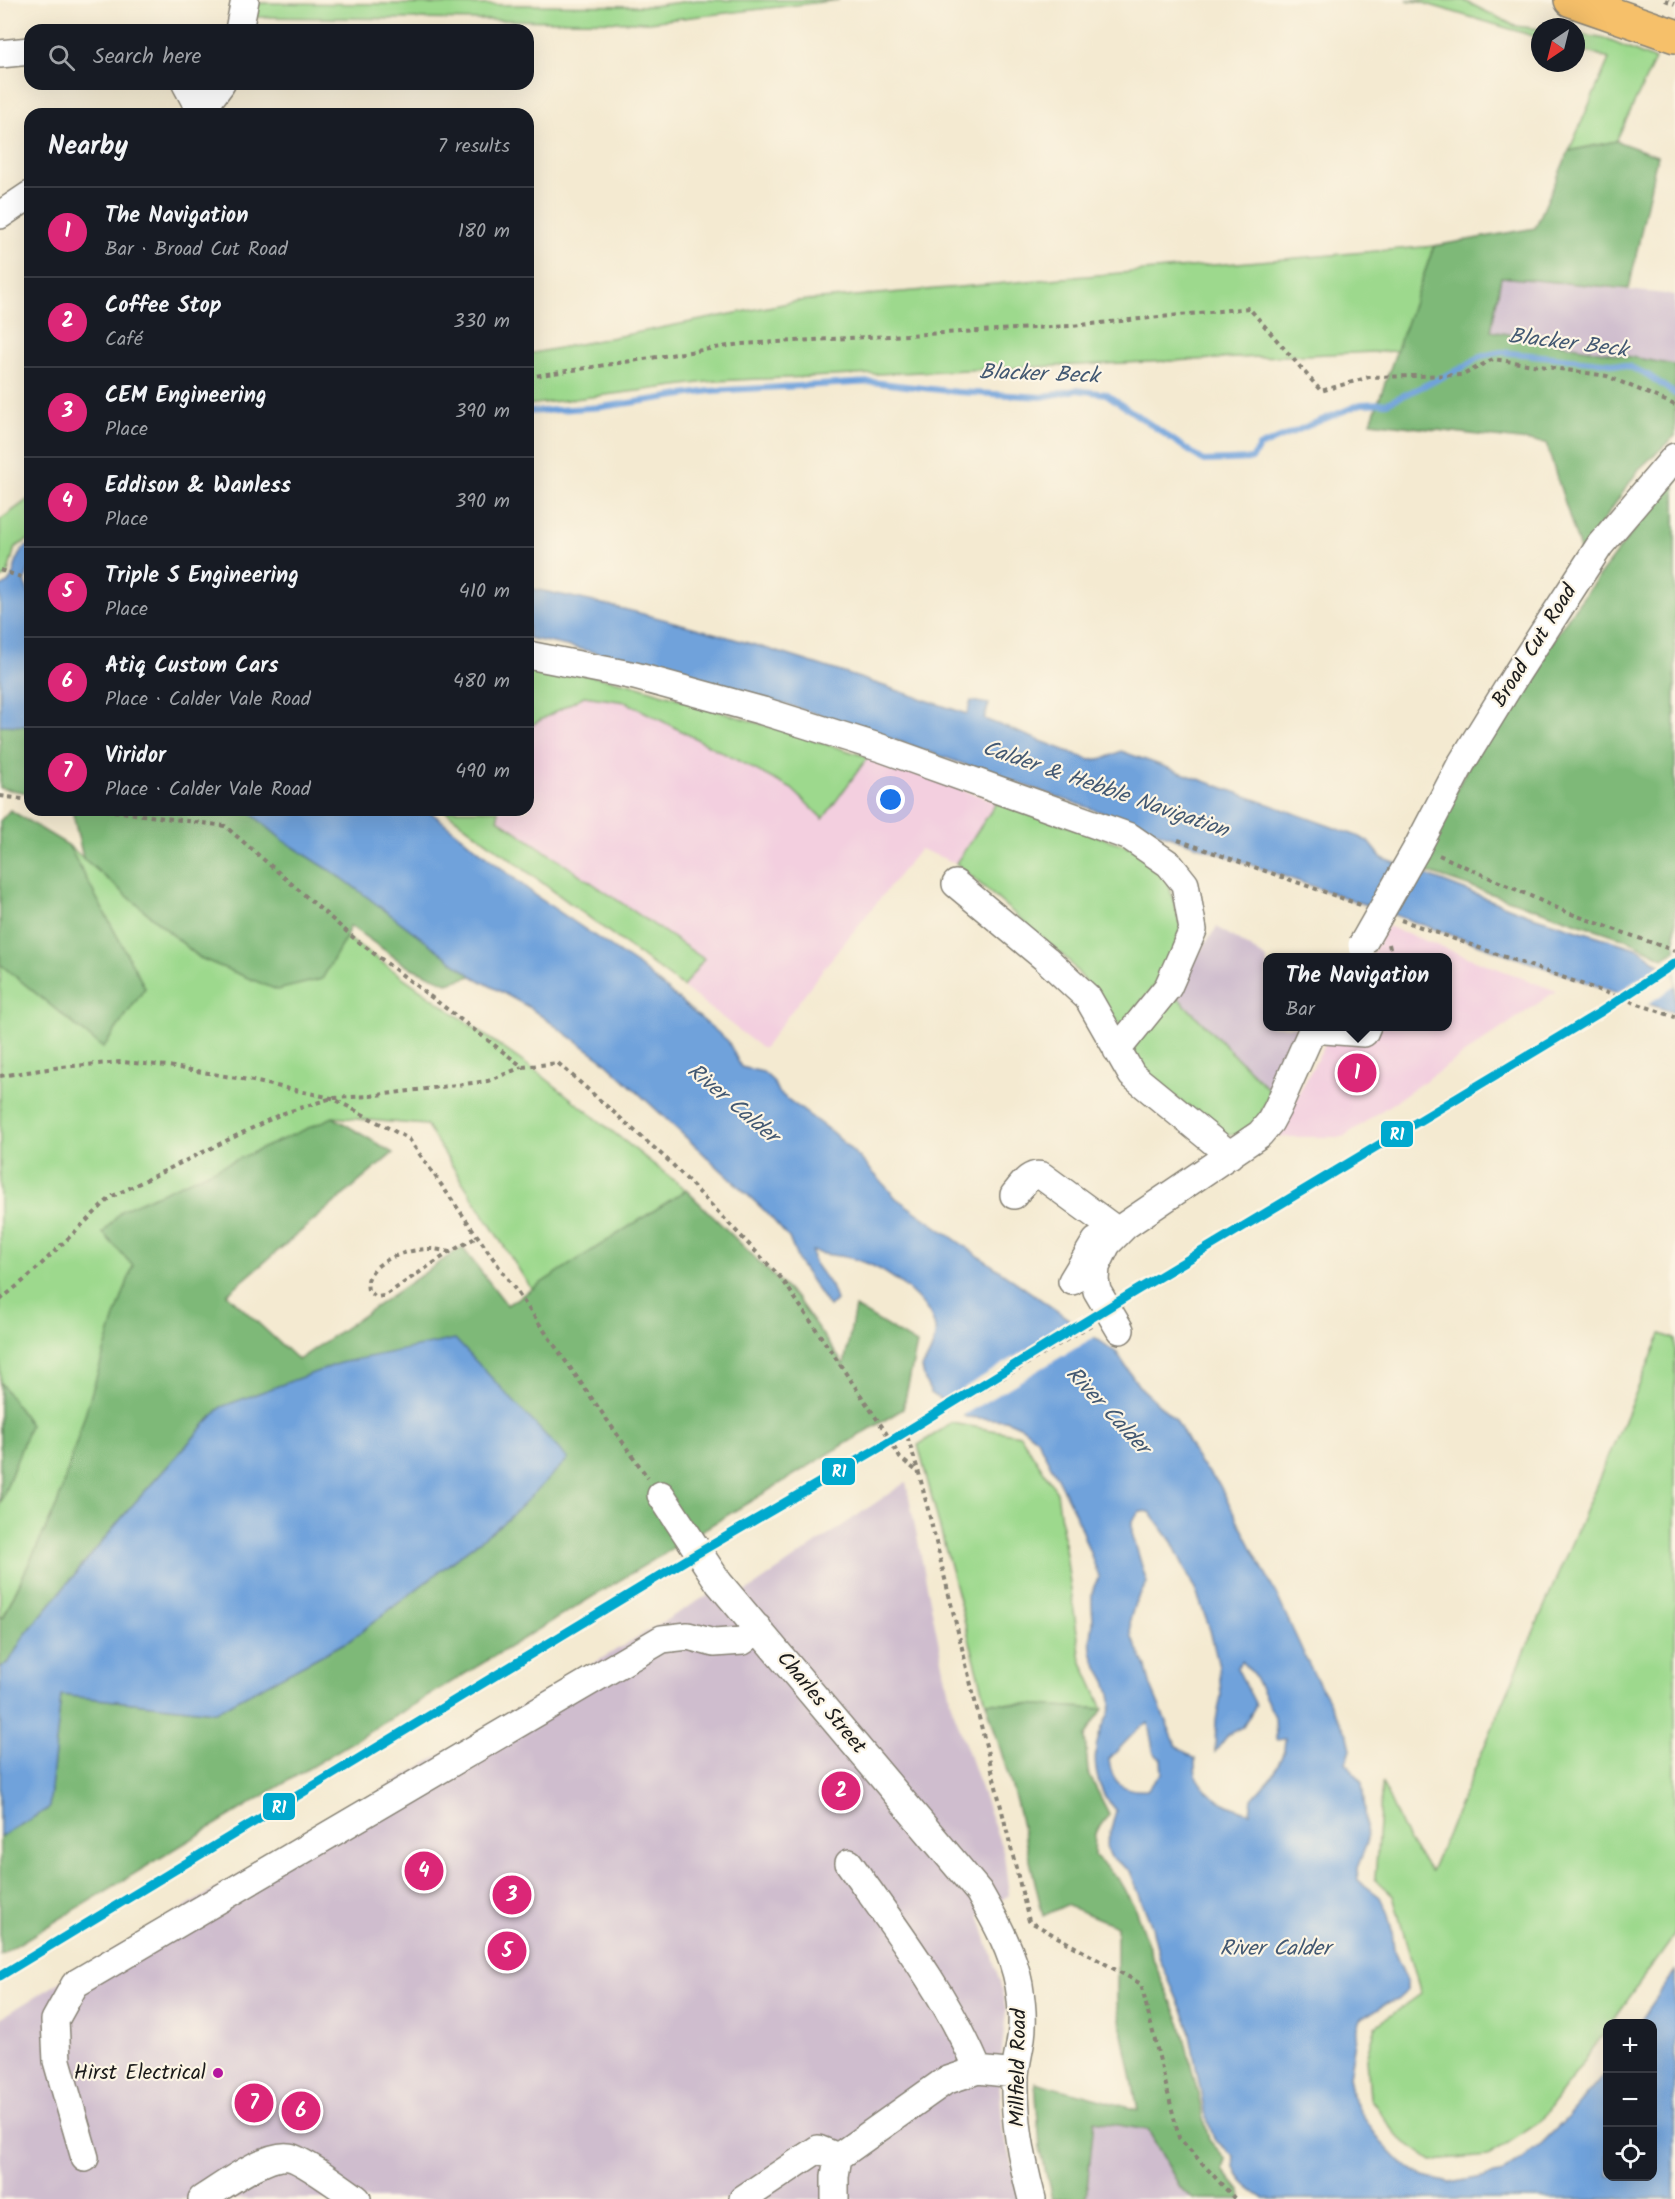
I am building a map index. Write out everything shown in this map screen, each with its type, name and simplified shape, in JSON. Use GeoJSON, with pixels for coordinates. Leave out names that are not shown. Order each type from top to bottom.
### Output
{"type":"FeatureCollection","features":[{"type":"Feature","properties":{"kind":"main road"},"geometry":{"type":"LineString","coordinates":[[1577,1],[1673,22]]}},
{"type":"Feature","properties":{"kind":"street"},"geometry":{"type":"LineString","coordinates":[[240,24],[244,0]]}},
{"type":"Feature","properties":{"kind":"street"},"geometry":{"type":"LineString","coordinates":[[0,54],[24,52]]}},
{"type":"Feature","properties":{"kind":"street"},"geometry":{"type":"LineString","coordinates":[[189,90],[196,108]]}},
{"type":"Feature","properties":{"kind":"street"},"geometry":{"type":"LineString","coordinates":[[201,108],[216,90]]}},
{"type":"Feature","properties":{"kind":"street"},"geometry":{"type":"LineString","coordinates":[[0,215],[24,199]]}},
{"type":"Feature","properties":{"kind":"street","name":"Broad Cut Road"},"geometry":{"type":"LineString","coordinates":[[1358,951],[1418,848],[1461,764],[1517,673],[1600,545],[1675,457]]}},
{"type":"Feature","properties":{"kind":"street"},"geometry":{"type":"LineString","coordinates":[[534,656],[635,676],[763,711],[881,748],[1130,837],[1169,864],[1185,884],[1193,930],[1168,987],[1117,1050]]}},
{"type":"Feature","properties":{"kind":"street"},"geometry":{"type":"LineString","coordinates":[[956,884],[1046,959],[1088,998],[1132,1075],[1230,1155]]}},
{"type":"Feature","properties":{"kind":"street"},"geometry":{"type":"LineString","coordinates":[[1120,1330],[1097,1291],[1095,1281],[1096,1268],[1107,1244],[1126,1225],[1260,1134],[1270,1122],[1312,1031]]}},
{"type":"Feature","properties":{"kind":"street"},"geometry":{"type":"LineString","coordinates":[[1344,1031],[1364,1033],[1365,1031]]}},
{"type":"Feature","properties":{"kind":"street"},"geometry":{"type":"LineString","coordinates":[[1072,1281],[1094,1243],[1109,1225],[1206,1157],[1230,1155]]}},
{"type":"Feature","properties":{"kind":"street"},"geometry":{"type":"LineString","coordinates":[[1014,1195],[1030,1176],[1042,1176],[1109,1225]]}},
{"type":"Feature","properties":{"kind":"street","name":"Charles Street"},"geometry":{"type":"LineString","coordinates":[[661,1495],[719,1583],[978,1892],[1003,1937]]}},
{"type":"Feature","properties":{"kind":"street"},"geometry":{"type":"LineString","coordinates":[[85,2158],[57,2061],[55,2020],[75,1984],[662,1639],[688,1636],[714,1643],[743,1641],[758,1628]]}},
{"type":"Feature","properties":{"kind":"street"},"geometry":{"type":"LineString","coordinates":[[849,1863],[918,1962],[970,2049],[978,2070]]}},
{"type":"Feature","properties":{"kind":"street","name":"Millfield Road"},"geometry":{"type":"LineString","coordinates":[[1003,1937],[1019,1983],[1022,2026],[1015,2074],[1015,2106],[1020,2154],[1032,2199]]}},
{"type":"Feature","properties":{"kind":"street"},"geometry":{"type":"LineString","coordinates":[[835,2199],[838,2157],[945,2081],[978,2070],[1015,2074]]}},
{"type":"Feature","properties":{"kind":"street"},"geometry":{"type":"LineString","coordinates":[[743,2199],[818,2149],[838,2157]]}},
{"type":"Feature","properties":{"kind":"street"},"geometry":{"type":"LineString","coordinates":[[202,2199],[263,2161],[290,2157],[315,2170],[357,2199]]}},
{"type":"Feature","properties":{"kind":"path"},"geometry":{"type":"LineString","coordinates":[[1665,0],[1673,22]]}},
{"type":"Feature","properties":{"kind":"path"},"geometry":{"type":"LineString","coordinates":[[534,376],[741,344],[1071,326],[1249,308],[1321,391],[1369,377],[1463,375],[1493,359],[1607,376],[1675,405]]}},
{"type":"Feature","properties":{"kind":"path"},"geometry":{"type":"LineString","coordinates":[[0,570],[24,578]]}},
{"type":"Feature","properties":{"kind":"path"},"geometry":{"type":"LineString","coordinates":[[0,796],[24,799]]}},
{"type":"Feature","properties":{"kind":"path"},"geometry":{"type":"LineString","coordinates":[[150,816],[225,826],[355,939],[523,1067]]}},
{"type":"Feature","properties":{"kind":"path"},"geometry":{"type":"LineString","coordinates":[[1418,848],[1566,912],[1675,951]]}},
{"type":"Feature","properties":{"kind":"path"},"geometry":{"type":"LineString","coordinates":[[1398,919],[1675,1017]]}},
{"type":"Feature","properties":{"kind":"path"},"geometry":{"type":"LineString","coordinates":[[0,1076],[60,1067],[122,1062],[168,1066],[332,1098],[409,1139],[661,1495]]}},
{"type":"Feature","properties":{"kind":"path"},"geometry":{"type":"LineString","coordinates":[[0,1300],[28,1277],[111,1197],[281,1114],[332,1098],[370,1096],[488,1081],[523,1067],[558,1063],[670,1162],[782,1279],[885,1431],[900,1458],[919,1473]]}},
{"type":"Feature","properties":{"kind":"path"},"geometry":{"type":"LineString","coordinates":[[450,1252],[430,1248],[390,1258],[374,1269],[367,1283],[368,1290],[376,1298],[384,1296],[477,1237]]}},
{"type":"Feature","properties":{"kind":"path"},"geometry":{"type":"LineString","coordinates":[[1092,1324],[907,1436],[919,1473],[1029,1921],[1140,1984],[1179,2138],[1235,2199]]}},
{"type":"Feature","properties":{"kind":"shaded area"},"geometry":{"type":"Polygon","coordinates":[[[1501,277],[1675,295],[1675,365],[1491,331],[1501,277]]]}},
{"type":"Feature","properties":{"kind":"shaded area"},"geometry":{"type":"Polygon","coordinates":[[[584,696],[626,702],[792,789],[823,819],[868,757],[997,802],[956,863],[920,849],[820,973],[763,1049],[683,987],[703,958],[498,819],[498,816],[534,816],[534,723],[584,696]]]}},
{"type":"Feature","properties":{"kind":"shaded area"},"geometry":{"type":"Polygon","coordinates":[[[1387,926],[1556,991],[1343,1137],[1276,1137],[1332,1031],[1452,1031],[1452,953],[1372,953],[1387,926]]]}},
{"type":"Feature","properties":{"kind":"shaded area"},"geometry":{"type":"Polygon","coordinates":[[[1217,927],[1263,956],[1263,1031],[1296,1031],[1271,1092],[1171,992],[1217,927]]]}},
{"type":"Feature","properties":{"kind":"shaded area"},"geometry":{"type":"Polygon","coordinates":[[[906,1482],[951,1704],[1004,1854],[1009,1895],[979,1915],[1000,1982],[1006,2011],[999,2080],[1003,2131],[1021,2199],[0,2199],[0,2018],[708,1595],[723,1578],[740,1596],[906,1482]]]}},
{"type":"Feature","properties":{"kind":"shaded area"},"geometry":{"type":"Polygon","coordinates":[[[1094,2121],[1148,2130],[1180,2187],[1194,2199],[1086,2199],[1094,2121]]]}},
{"type":"Feature","properties":{"kind":"green space"},"geometry":{"type":"Polygon","coordinates":[[[697,0],[839,0],[648,22],[252,17],[256,3],[651,6],[697,0]]]}},
{"type":"Feature","properties":{"kind":"green space"},"geometry":{"type":"Polygon","coordinates":[[[1406,0],[1463,0],[1515,26],[1531,28],[1531,35],[1420,2],[1406,0]]]}},
{"type":"Feature","properties":{"kind":"green space"},"geometry":{"type":"Polygon","coordinates":[[[1585,36],[1606,39],[1655,60],[1616,141],[1569,151],[1609,59],[1585,51],[1585,36]]]}},
{"type":"Feature","properties":{"kind":"green space"},"geometry":{"type":"Polygon","coordinates":[[[1616,141],[1657,156],[1629,289],[1501,277],[1491,331],[1675,365],[1675,436],[1639,469],[1581,553],[1546,443],[1371,422],[1434,246],[1535,228],[1569,151],[1616,141]]]}},
{"type":"Feature","properties":{"kind":"green space"},"geometry":{"type":"Polygon","coordinates":[[[1434,246],[1397,351],[715,381],[534,404],[534,353],[798,301],[1434,246]]]}},
{"type":"Feature","properties":{"kind":"green space"},"geometry":{"type":"Polygon","coordinates":[[[1675,475],[1675,950],[1663,958],[1625,939],[1418,869],[1469,764],[1572,612],[1675,475]]]}},
{"type":"Feature","properties":{"kind":"green space"},"geometry":{"type":"Polygon","coordinates":[[[24,502],[24,542],[15,547],[7,576],[0,579],[0,520],[24,502]]]}},
{"type":"Feature","properties":{"kind":"green space"},"geometry":{"type":"Polygon","coordinates":[[[534,665],[628,683],[868,757],[823,819],[792,789],[626,702],[584,696],[534,724],[534,665]]]}},
{"type":"Feature","properties":{"kind":"green space"},"geometry":{"type":"Polygon","coordinates":[[[0,725],[24,726],[24,792],[0,788],[0,725]]]}},
{"type":"Feature","properties":{"kind":"green space"},"geometry":{"type":"Polygon","coordinates":[[[997,802],[1139,850],[1167,878],[1181,927],[1167,971],[1121,1026],[1068,960],[956,863],[997,802]]]}},
{"type":"Feature","properties":{"kind":"green space"},"geometry":{"type":"Polygon","coordinates":[[[10,810],[68,845],[145,988],[103,1048],[0,964],[0,821],[10,810]]]}},
{"type":"Feature","properties":{"kind":"green space"},"geometry":{"type":"Polygon","coordinates":[[[73,816],[254,816],[284,841],[342,878],[472,976],[447,983],[407,966],[350,926],[322,979],[277,990],[200,958],[83,858],[73,816]]]}},
{"type":"Feature","properties":{"kind":"green space"},"geometry":{"type":"Polygon","coordinates":[[[452,816],[498,816],[498,819],[704,959],[683,987],[452,816]]]}},
{"type":"Feature","properties":{"kind":"green space"},"geometry":{"type":"Polygon","coordinates":[[[68,845],[200,958],[322,979],[346,937],[540,1074],[686,1190],[532,1290],[426,1125],[333,1117],[103,1233],[133,1265],[57,1505],[2,1619],[0,1616],[0,1504],[30,1425],[0,1382],[0,964],[103,1048],[145,988],[68,845]]]}},
{"type":"Feature","properties":{"kind":"green space"},"geometry":{"type":"Polygon","coordinates":[[[1171,991],[1271,1092],[1258,1120],[1241,1135],[1226,1135],[1149,1078],[1132,1049],[1171,991]]]}},
{"type":"Feature","properties":{"kind":"green space"},"geometry":{"type":"Polygon","coordinates":[[[333,1117],[393,1153],[227,1294],[298,1360],[462,1247],[507,1305],[686,1190],[798,1300],[844,1365],[855,1307],[917,1344],[903,1409],[0,1955],[0,1837],[49,1808],[61,1695],[215,1712],[350,1640],[509,1518],[221,1407],[130,1508],[24,1636],[9,1662],[0,1668],[0,1616],[3,1618],[57,1505],[133,1266],[103,1233],[122,1210],[333,1117]]]}},
{"type":"Feature","properties":{"kind":"green space"},"geometry":{"type":"Polygon","coordinates":[[[1661,1334],[1675,1339],[1675,1934],[1614,2019],[1603,2019],[1603,2035],[1540,2122],[1488,2156],[1432,2161],[1398,2137],[1370,2098],[1367,2058],[1376,2026],[1421,1994],[1393,1896],[1375,1879],[1382,1783],[1409,1842],[1431,1871],[1661,1334]]]}},
{"type":"Feature","properties":{"kind":"green space"},"geometry":{"type":"Polygon","coordinates":[[[0,1382],[30,1425],[0,1504],[0,1382]]]}},
{"type":"Feature","properties":{"kind":"green space"},"geometry":{"type":"Polygon","coordinates":[[[952,1423],[1020,1435],[1057,1492],[1081,1660],[1103,1709],[986,1702],[918,1445],[952,1423]]]}},
{"type":"Feature","properties":{"kind":"green space"},"geometry":{"type":"Polygon","coordinates":[[[986,1702],[1103,1709],[1085,1736],[1088,1772],[1109,1814],[1095,1833],[1094,1856],[1117,1877],[1134,1906],[1157,1969],[1181,2024],[1209,2140],[1226,2159],[1223,2170],[1241,2192],[1242,2199],[1194,2199],[1180,2187],[1148,2130],[1094,2121],[1086,2199],[1052,2199],[1040,2147],[1035,2082],[1138,2110],[1117,2004],[1117,1926],[1066,1905],[1043,1916],[1016,1801],[986,1702]]]}},
{"type":"Feature","properties":{"kind":"water"},"geometry":{"type":"Polygon","coordinates":[[[23,549],[24,726],[0,725],[0,587],[10,580],[23,549]]]}},
{"type":"Feature","properties":{"kind":"water","name":"Calder & Hebble Navigation"},"geometry":{"type":"Polygon","coordinates":[[[534,589],[695,628],[804,660],[967,714],[971,701],[989,704],[984,719],[1090,760],[1106,758],[1121,751],[1360,837],[1370,843],[1382,858],[1529,915],[1639,949],[1658,963],[1675,970],[1675,1013],[843,722],[647,665],[534,639],[534,589]]]}},
{"type":"Feature","properties":{"kind":"water","name":"River Calder"},"geometry":{"type":"Polygon","coordinates":[[[254,816],[436,816],[539,898],[636,964],[728,1041],[741,1067],[763,1072],[773,1081],[778,1092],[833,1133],[860,1158],[896,1198],[1117,1353],[1138,1385],[1176,1420],[1200,1464],[1219,1484],[1280,1602],[1309,1665],[1348,1736],[1351,1749],[1346,1763],[1362,1783],[1365,1809],[1367,1843],[1357,1868],[1358,1880],[1380,1897],[1392,1930],[1394,1951],[1407,1982],[1407,1991],[1397,2000],[1385,2004],[1361,2019],[1357,2031],[1349,2076],[1353,2098],[1367,2122],[1380,2141],[1401,2163],[1424,2177],[1450,2183],[1499,2174],[1542,2143],[1568,2117],[1603,2075],[1603,2181],[1657,2181],[1657,2019],[1642,2019],[1675,1971],[1674,2199],[1265,2199],[1242,2182],[1235,2170],[1234,2156],[1214,2139],[1204,2109],[1188,2024],[1160,1960],[1152,1927],[1130,1871],[1111,1857],[1106,1847],[1116,1811],[1103,1793],[1095,1762],[1101,1730],[1111,1704],[1108,1687],[1093,1658],[1091,1649],[1092,1594],[1099,1577],[1075,1513],[1037,1439],[1022,1427],[1006,1420],[966,1417],[931,1393],[922,1368],[933,1344],[935,1329],[925,1307],[904,1286],[869,1264],[852,1258],[812,1251],[813,1261],[831,1286],[836,1300],[829,1307],[799,1263],[789,1238],[766,1212],[603,1060],[527,1006],[472,976],[342,878],[284,841],[254,816]],[[1140,1511],[1132,1521],[1132,1533],[1147,1583],[1135,1603],[1130,1620],[1132,1638],[1145,1664],[1151,1686],[1176,1745],[1195,1759],[1197,1778],[1207,1791],[1220,1801],[1250,1813],[1252,1799],[1274,1774],[1284,1751],[1285,1739],[1276,1740],[1275,1717],[1254,1675],[1242,1661],[1237,1668],[1256,1705],[1243,1727],[1228,1735],[1215,1752],[1216,1720],[1221,1696],[1219,1667],[1210,1630],[1197,1594],[1172,1542],[1150,1512],[1140,1511]],[[1148,1723],[1140,1727],[1109,1759],[1113,1774],[1120,1784],[1132,1789],[1147,1790],[1162,1773],[1161,1759],[1154,1754],[1148,1723]]]}},
{"type":"Feature","properties":{"kind":"water"},"geometry":{"type":"Polygon","coordinates":[[[455,1339],[568,1459],[509,1518],[350,1640],[215,1712],[61,1695],[49,1808],[0,1837],[0,1668],[9,1662],[24,1636],[130,1508],[221,1407],[340,1363],[455,1339]]]}},
{"type":"Feature","properties":{"kind":"pier"},"geometry":{"type":"Polygon","coordinates":[[[1664,962],[1675,967],[1675,986],[1645,1006],[1614,995],[1664,962]]]}},
{"type":"Feature","properties":{"kind":"pier"},"geometry":{"type":"Polygon","coordinates":[[[1075,1320],[1098,1335],[960,1417],[939,1403],[1075,1320]]]}},
{"type":"Feature","properties":{"kind":"waterway","name":"Blacker Beck"},"geometry":{"type":"LineString","coordinates":[[534,412],[602,407],[710,391],[872,382],[957,392],[1042,397],[1076,390],[1106,394],[1204,461],[1252,459],[1259,447],[1317,422],[1361,404],[1387,403],[1462,368],[1481,356],[1501,352],[1630,367],[1648,375],[1675,394]]}},
{"type":"Feature","properties":{"kind":"railway"},"geometry":{"type":"LineString","coordinates":[[0,1976],[686,1560],[884,1445],[1599,1013],[1675,963]]}},
{"type":"Feature","properties":{"kind":"transit line","name":"R1"},"geometry":{"type":"LineString","coordinates":[[0,1976],[686,1560],[884,1445],[1599,1013],[1675,963]]}},
{"type":"Feature","properties":{"kind":"place","name":"The Navigation"},"geometry":{"type":"Point","coordinates":[1357,1073]}},
{"type":"Feature","properties":{"kind":"place","name":"Coffee Stop"},"geometry":{"type":"Point","coordinates":[841,1791]}},
{"type":"Feature","properties":{"kind":"place","name":"Eddison & Wanless"},"geometry":{"type":"Point","coordinates":[424,1871]}},
{"type":"Feature","properties":{"kind":"place","name":"CEM Engineering"},"geometry":{"type":"Point","coordinates":[512,1895]}},
{"type":"Feature","properties":{"kind":"place","name":"Triple S Engineering"},"geometry":{"type":"Point","coordinates":[507,1951]}},
{"type":"Feature","properties":{"kind":"place","name":"Hirst Electrical"},"geometry":{"type":"Point","coordinates":[218,2073]}},
{"type":"Feature","properties":{"kind":"place","name":"Viridor"},"geometry":{"type":"Point","coordinates":[254,2103]}},
{"type":"Feature","properties":{"kind":"place","name":"Atiq Custom Cars"},"geometry":{"type":"Point","coordinates":[301,2111]}}]}
